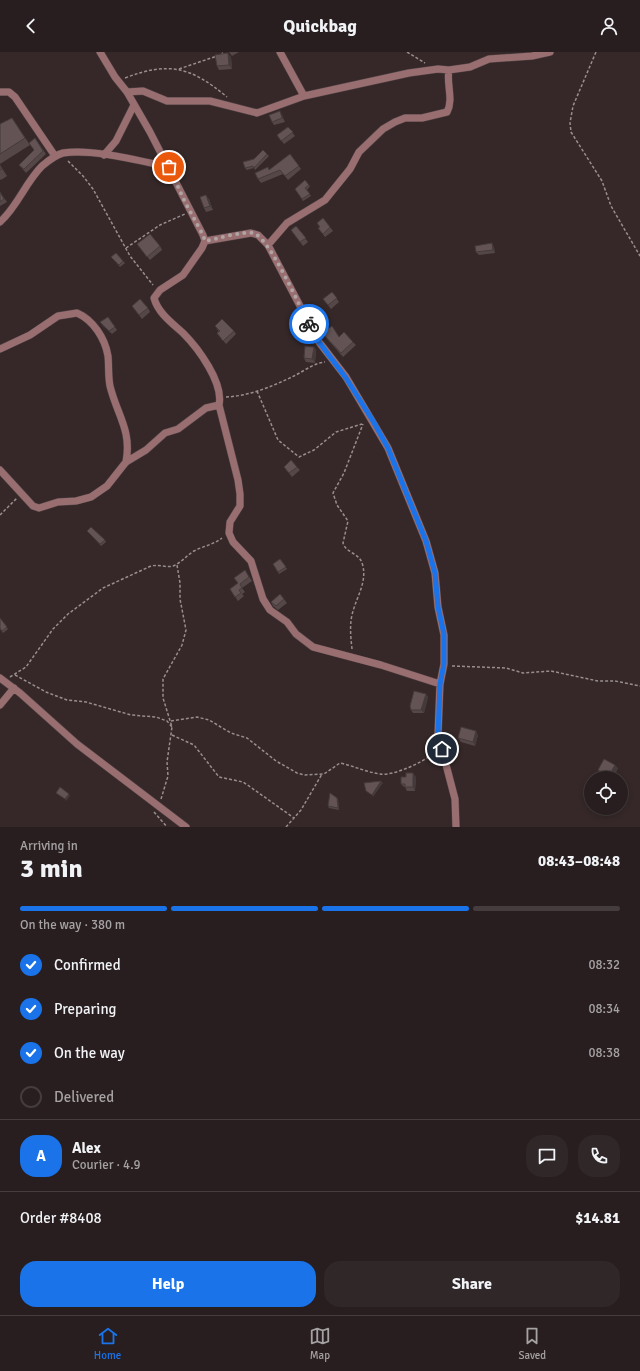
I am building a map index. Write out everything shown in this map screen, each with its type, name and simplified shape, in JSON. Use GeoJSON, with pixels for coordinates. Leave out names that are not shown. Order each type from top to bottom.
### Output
{"type":"FeatureCollection","features":[{"type":"Feature","properties":{"kind":"street"},"geometry":{"type":"LineString","coordinates":[[100,52],[118,80],[128,92],[169,167],[205,241],[202,248],[183,275],[158,292],[154,298],[155,302],[168,320],[184,334],[206,363],[218,385],[219,401],[240,494],[240,506],[230,522],[229,533],[233,542],[251,561],[263,599],[270,610],[287,622],[299,638],[313,648],[352,657],[440,684]]}},
{"type":"Feature","properties":{"kind":"street"},"geometry":{"type":"LineString","coordinates":[[280,52],[304,96]]}},
{"type":"Feature","properties":{"kind":"street"},"geometry":{"type":"LineString","coordinates":[[128,92],[143,91],[167,101],[210,101],[257,113],[304,96],[409,73],[470,67],[489,59],[532,56],[550,52]]}},
{"type":"Feature","properties":{"kind":"street"},"geometry":{"type":"LineString","coordinates":[[268,245],[287,223],[325,200],[350,169],[359,152],[383,130],[395,122],[405,118],[422,118],[447,112],[450,104],[448,88],[449,70]]}},
{"type":"Feature","properties":{"kind":"street"},"geometry":{"type":"LineString","coordinates":[[0,92],[10,92],[15,97],[58,155]]}},
{"type":"Feature","properties":{"kind":"street"},"geometry":{"type":"LineString","coordinates":[[104,155],[116,141],[134,105]]}},
{"type":"Feature","properties":{"kind":"street"},"geometry":{"type":"LineString","coordinates":[[0,222],[10,214],[25,188],[42,167],[58,155],[84,153],[104,155],[169,167]]}},
{"type":"Feature","properties":{"kind":"street"},"geometry":{"type":"LineString","coordinates":[[205,241],[250,233],[258,235],[268,245],[319,342],[346,378],[388,448],[426,541],[435,573],[438,607],[444,634],[444,664],[440,684],[438,734],[455,799],[456,827]]}},
{"type":"Feature","properties":{"kind":"street"},"geometry":{"type":"LineString","coordinates":[[0,349],[35,333],[58,316],[77,313],[90,322],[97,329],[106,347],[110,386],[120,410],[129,448],[126,462]]}},
{"type":"Feature","properties":{"kind":"street"},"geometry":{"type":"LineString","coordinates":[[0,470],[10,478],[33,506],[39,508],[58,502],[76,501],[91,497],[107,486],[126,462],[146,450],[165,433],[178,429],[206,408],[219,401]]}},
{"type":"Feature","properties":{"kind":"street"},"geometry":{"type":"LineString","coordinates":[[2,679],[77,744],[186,827]]}},
{"type":"Feature","properties":{"kind":"street"},"geometry":{"type":"LineString","coordinates":[[0,705],[14,688]]}},
{"type":"Feature","properties":{"kind":"path"},"geometry":{"type":"LineString","coordinates":[[118,80],[142,72],[177,69],[209,60],[224,52]]}},
{"type":"Feature","properties":{"kind":"path"},"geometry":{"type":"LineString","coordinates":[[407,52],[432,70]]}},
{"type":"Feature","properties":{"kind":"path"},"geometry":{"type":"LineString","coordinates":[[596,52],[573,106],[570,123],[571,132],[602,181],[611,206],[640,256]]}},
{"type":"Feature","properties":{"kind":"path"},"geometry":{"type":"LineString","coordinates":[[177,69],[193,73],[211,83],[229,99]]}},
{"type":"Feature","properties":{"kind":"path"},"geometry":{"type":"LineString","coordinates":[[58,155],[84,176],[130,256],[158,292]]}},
{"type":"Feature","properties":{"kind":"path"},"geometry":{"type":"LineString","coordinates":[[126,248],[160,225],[191,212]]}},
{"type":"Feature","properties":{"kind":"path"},"geometry":{"type":"LineString","coordinates":[[219,401],[257,391],[278,383],[313,366],[333,361]]}},
{"type":"Feature","properties":{"kind":"path"},"geometry":{"type":"LineString","coordinates":[[257,391],[278,440],[299,457],[314,450],[336,432],[373,421]]}},
{"type":"Feature","properties":{"kind":"path"},"geometry":{"type":"LineString","coordinates":[[352,657],[351,620],[362,586],[364,570],[359,557],[344,546],[343,543],[348,521],[337,504],[333,493],[344,473],[363,424]]}},
{"type":"Feature","properties":{"kind":"path"},"geometry":{"type":"LineString","coordinates":[[0,515],[12,502],[23,495]]}},
{"type":"Feature","properties":{"kind":"path"},"geometry":{"type":"LineString","coordinates":[[2,679],[15,675],[26,667],[59,622],[103,588],[157,564],[172,566],[177,564],[196,550],[208,547],[229,533]]}},
{"type":"Feature","properties":{"kind":"path"},"geometry":{"type":"LineString","coordinates":[[161,807],[160,797],[167,782],[172,727],[163,698],[163,679],[182,646],[186,630],[180,599],[180,583],[177,564]]}},
{"type":"Feature","properties":{"kind":"path"},"geometry":{"type":"LineString","coordinates":[[444,664],[462,667],[506,668],[523,673],[551,671],[598,681],[615,681],[640,686]]}},
{"type":"Feature","properties":{"kind":"path"},"geometry":{"type":"LineString","coordinates":[[15,675],[46,692],[67,700],[86,702],[131,715],[156,717],[167,722],[172,727]]}},
{"type":"Feature","properties":{"kind":"path"},"geometry":{"type":"LineString","coordinates":[[171,721],[197,717],[209,720],[231,733],[246,738],[276,761],[297,773],[305,775],[322,774]]}},
{"type":"Feature","properties":{"kind":"path"},"geometry":{"type":"LineString","coordinates":[[171,735],[194,745],[219,776],[243,782],[294,818]]}},
{"type":"Feature","properties":{"kind":"path"},"geometry":{"type":"LineString","coordinates":[[286,827],[294,818],[322,774],[340,763],[372,772],[388,773],[419,763],[442,749]]}},
{"type":"Feature","properties":{"kind":"building"},"geometry":{"type":"Polygon","coordinates":[[[228,53],[229,65],[217,66],[215,55],[228,53]]]}},
{"type":"Feature","properties":{"kind":"building"},"geometry":{"type":"Polygon","coordinates":[[[280,111],[282,118],[272,122],[269,115],[280,111]]]}},
{"type":"Feature","properties":{"kind":"building"},"geometry":{"type":"Polygon","coordinates":[[[12,118],[25,138],[0,154],[0,124],[12,118]]]}},
{"type":"Feature","properties":{"kind":"building"},"geometry":{"type":"Polygon","coordinates":[[[288,127],[293,132],[281,141],[277,135],[288,127]]]}},
{"type":"Feature","properties":{"kind":"building"},"geometry":{"type":"Polygon","coordinates":[[[35,138],[43,151],[24,169],[19,165],[34,150],[29,143],[35,138]]]}},
{"type":"Feature","properties":{"kind":"building"},"geometry":{"type":"Polygon","coordinates":[[[263,150],[267,154],[254,168],[253,166],[245,168],[243,162],[254,159],[263,150]]]}},
{"type":"Feature","properties":{"kind":"building"},"geometry":{"type":"Polygon","coordinates":[[[290,154],[299,166],[285,176],[280,170],[258,179],[255,173],[268,167],[269,170],[290,154]]]}},
{"type":"Feature","properties":{"kind":"building"},"geometry":{"type":"Polygon","coordinates":[[[305,180],[309,185],[305,188],[310,194],[302,199],[295,189],[305,180]]]}},
{"type":"Feature","properties":{"kind":"building"},"geometry":{"type":"Polygon","coordinates":[[[0,192],[4,199],[0,202],[0,192]]]}},
{"type":"Feature","properties":{"kind":"building"},"geometry":{"type":"Polygon","coordinates":[[[206,195],[210,206],[204,208],[200,197],[206,195]]]}},
{"type":"Feature","properties":{"kind":"building"},"geometry":{"type":"Polygon","coordinates":[[[323,218],[330,227],[323,234],[318,228],[320,227],[317,223],[323,218]]]}},
{"type":"Feature","properties":{"kind":"building"},"geometry":{"type":"Polygon","coordinates":[[[296,226],[306,238],[300,242],[291,230],[296,226]]]}},
{"type":"Feature","properties":{"kind":"building"},"geometry":{"type":"Polygon","coordinates":[[[150,234],[160,246],[147,257],[137,244],[150,234]]]}},
{"type":"Feature","properties":{"kind":"building"},"geometry":{"type":"Polygon","coordinates":[[[492,243],[493,250],[476,252],[475,246],[492,243]]]}},
{"type":"Feature","properties":{"kind":"building"},"geometry":{"type":"Polygon","coordinates":[[[116,253],[123,261],[119,265],[111,257],[116,253]]]}},
{"type":"Feature","properties":{"kind":"building"},"geometry":{"type":"Polygon","coordinates":[[[332,292],[337,298],[328,305],[323,299],[332,292]]]}},
{"type":"Feature","properties":{"kind":"building"},"geometry":{"type":"Polygon","coordinates":[[[140,299],[148,308],[139,315],[132,306],[140,299]]]}},
{"type":"Feature","properties":{"kind":"building"},"geometry":{"type":"Polygon","coordinates":[[[108,317],[115,327],[109,331],[100,322],[108,317]]]}},
{"type":"Feature","properties":{"kind":"building"},"geometry":{"type":"Polygon","coordinates":[[[222,319],[234,331],[223,341],[217,333],[220,331],[215,326],[222,319]]]}},
{"type":"Feature","properties":{"kind":"building"},"geometry":{"type":"Polygon","coordinates":[[[332,326],[339,337],[344,332],[353,342],[341,353],[322,333],[332,326]]]}},
{"type":"Feature","properties":{"kind":"building"},"geometry":{"type":"Polygon","coordinates":[[[305,346],[314,347],[312,359],[304,358],[305,346]]]}},
{"type":"Feature","properties":{"kind":"building"},"geometry":{"type":"Polygon","coordinates":[[[291,460],[297,467],[289,473],[284,467],[291,460]]]}},
{"type":"Feature","properties":{"kind":"building"},"geometry":{"type":"Polygon","coordinates":[[[91,527],[105,540],[100,544],[87,531],[91,527]]]}},
{"type":"Feature","properties":{"kind":"building"},"geometry":{"type":"Polygon","coordinates":[[[280,559],[286,567],[278,572],[273,564],[280,559]]]}},
{"type":"Feature","properties":{"kind":"building"},"geometry":{"type":"Polygon","coordinates":[[[245,570],[249,577],[240,584],[242,588],[239,590],[241,593],[235,597],[230,589],[238,583],[234,578],[245,570]]]}},
{"type":"Feature","properties":{"kind":"building"},"geometry":{"type":"Polygon","coordinates":[[[280,594],[284,599],[276,606],[271,602],[280,594]]]}},
{"type":"Feature","properties":{"kind":"building"},"geometry":{"type":"Polygon","coordinates":[[[0,618],[7,627],[2,631],[0,628],[0,618]]]}},
{"type":"Feature","properties":{"kind":"building"},"geometry":{"type":"Polygon","coordinates":[[[414,691],[426,694],[421,710],[411,710],[410,706],[414,691]]]}},
{"type":"Feature","properties":{"kind":"building"},"geometry":{"type":"Polygon","coordinates":[[[461,727],[476,731],[473,742],[458,738],[461,727]]]}},
{"type":"Feature","properties":{"kind":"building"},"geometry":{"type":"Polygon","coordinates":[[[604,759],[615,765],[612,771],[598,770],[604,759]]]}},
{"type":"Feature","properties":{"kind":"building"},"geometry":{"type":"Polygon","coordinates":[[[406,773],[413,773],[413,787],[405,787],[405,784],[401,784],[401,777],[406,777],[406,773]]]}},
{"type":"Feature","properties":{"kind":"building"},"geometry":{"type":"Polygon","coordinates":[[[381,781],[372,795],[366,791],[364,783],[381,781]]]}},
{"type":"Feature","properties":{"kind":"building"},"geometry":{"type":"Polygon","coordinates":[[[60,787],[69,794],[65,799],[56,793],[60,787]]]}},
{"type":"Feature","properties":{"kind":"building"},"geometry":{"type":"Polygon","coordinates":[[[330,793],[337,798],[338,808],[328,806],[330,793]]]}},
{"type":"Feature","properties":{"kind":"way so far"},"geometry":{"type":"LineString","coordinates":[[169,167],[205,241],[250,233],[255,233],[258,235],[268,245],[309,324]]}},
{"type":"Feature","properties":{"kind":"route"},"geometry":{"type":"LineString","coordinates":[[309,324],[319,342],[360,399],[388,448],[426,541],[435,573],[438,607],[444,634],[444,664],[440,684],[438,734],[442,749]]}}]}
